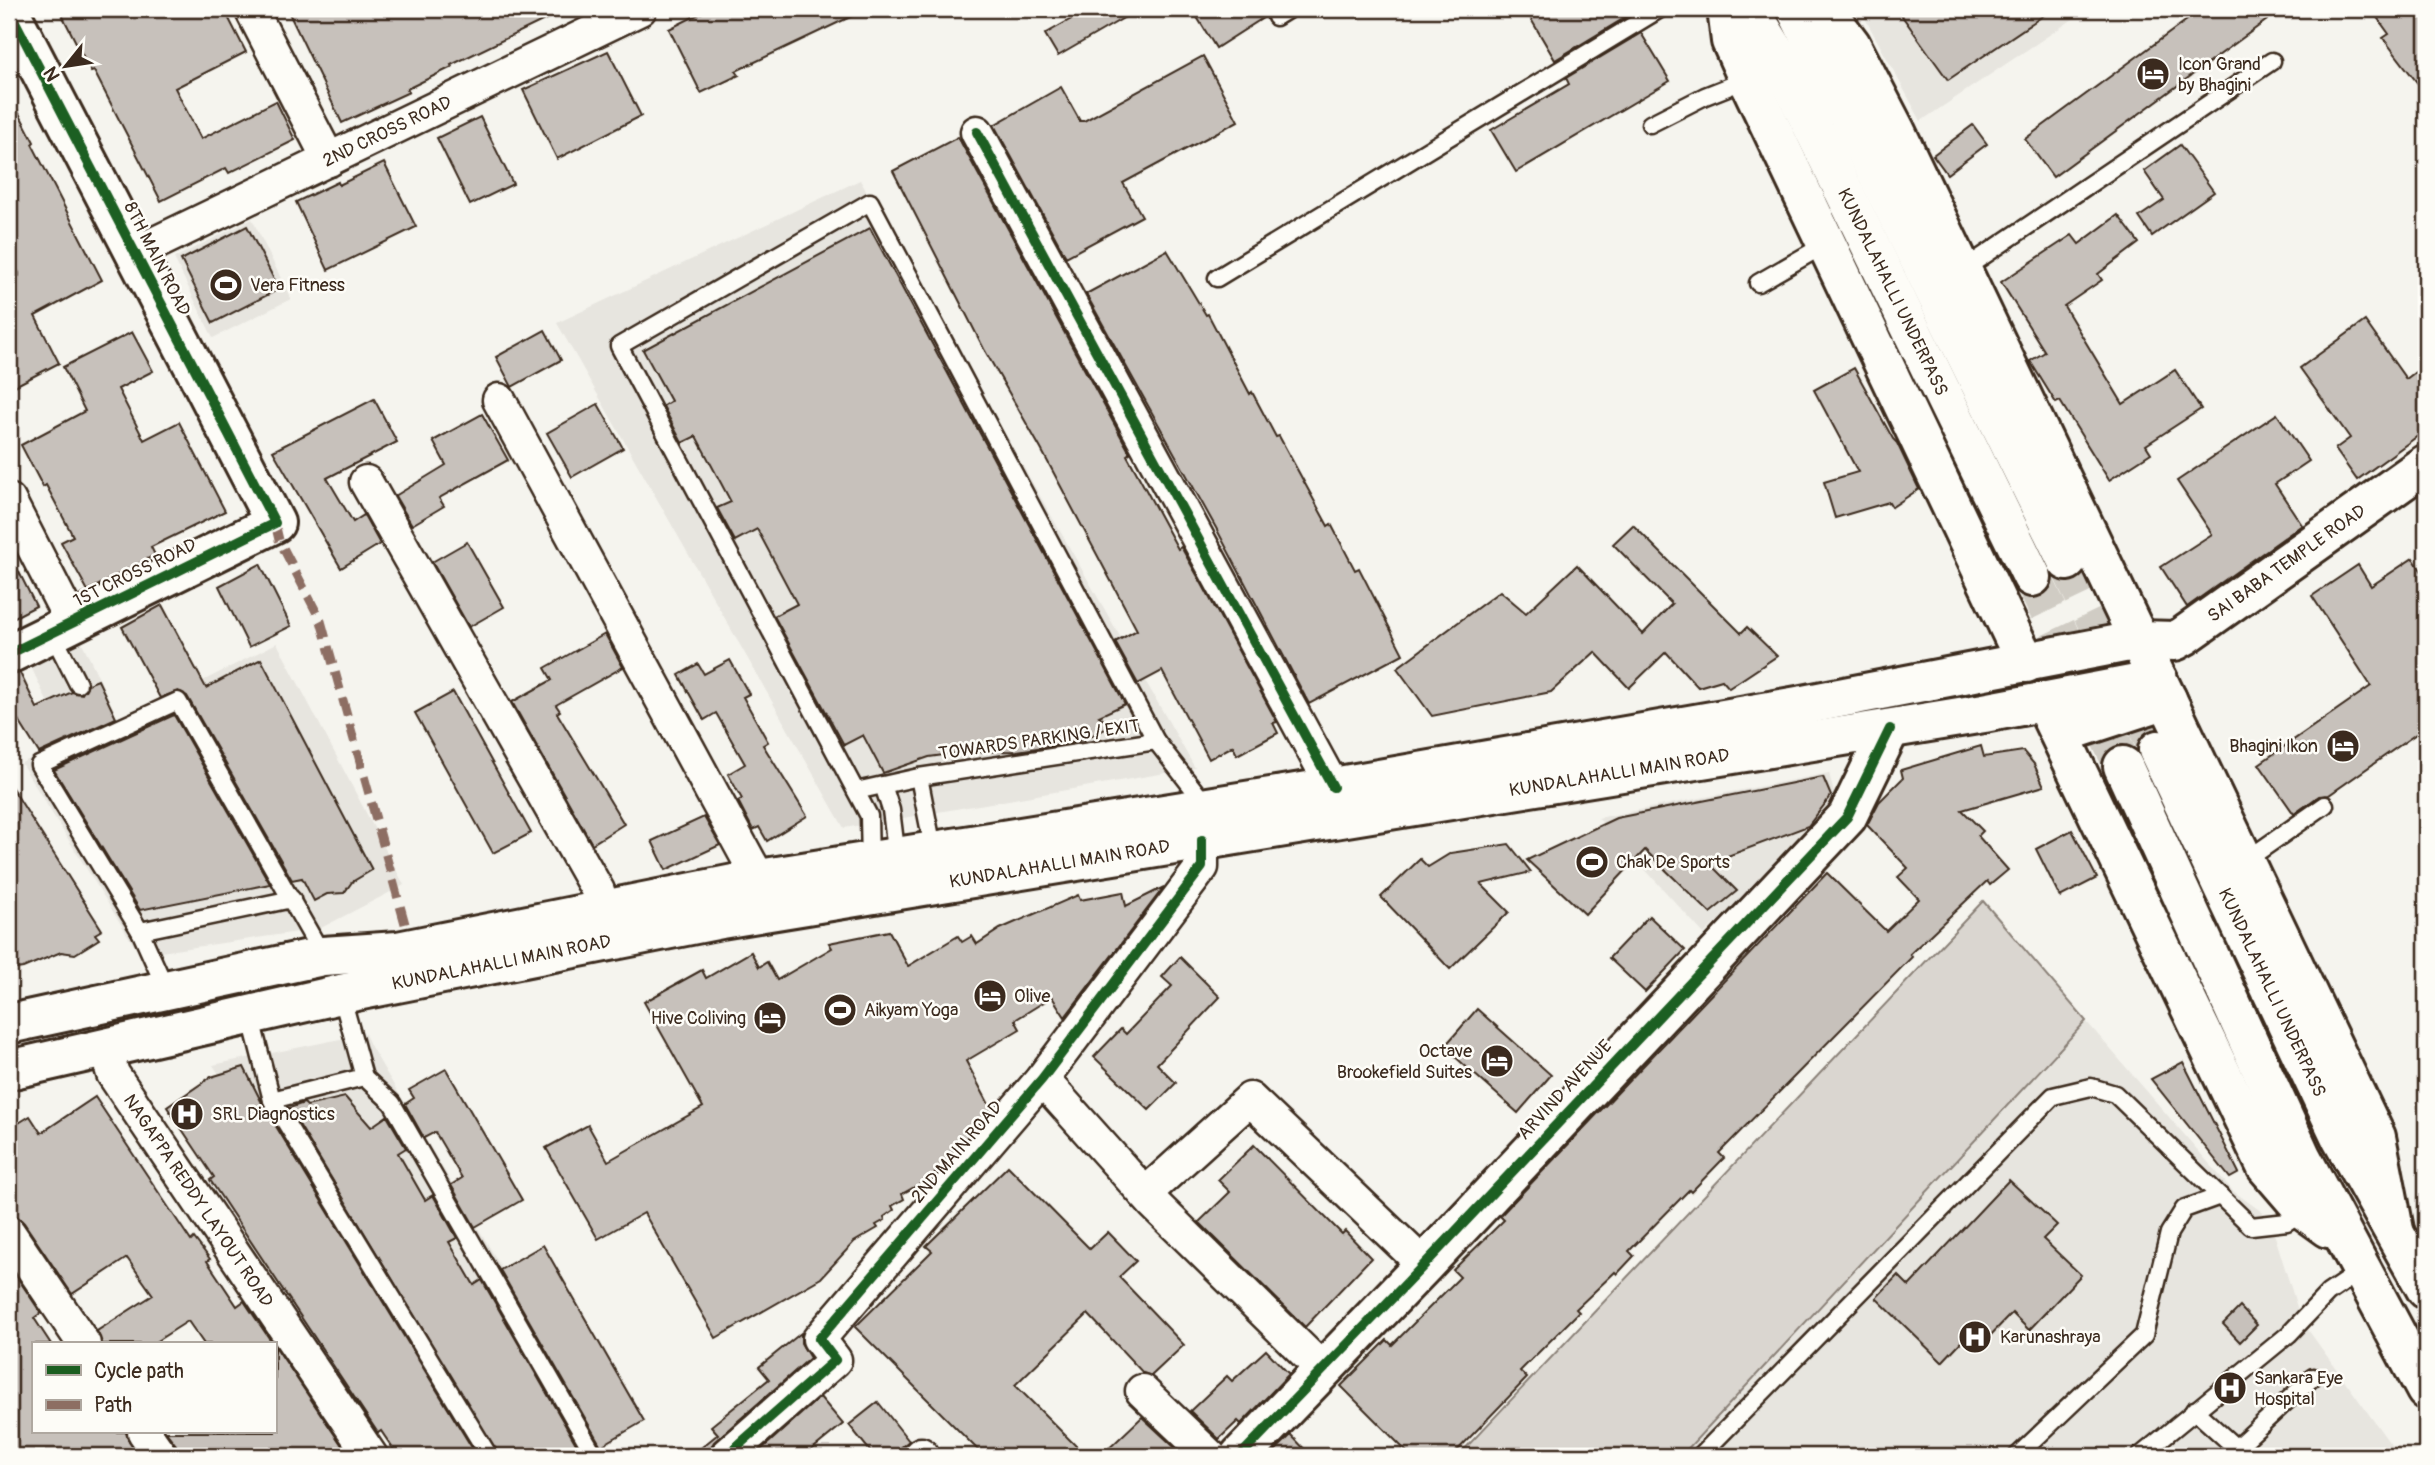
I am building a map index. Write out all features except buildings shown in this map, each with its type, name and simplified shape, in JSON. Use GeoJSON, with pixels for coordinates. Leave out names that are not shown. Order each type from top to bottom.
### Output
{"type":"FeatureCollection","features":[{"type":"Feature","properties":{"kind":"main road"},"geometry":{"type":"LineString","coordinates":[[1727,9],[1731,41],[1748,79],[2026,663]]}},
{"type":"Feature","properties":{"kind":"main road","name":"KUNDALAHALLI UNDERPASS"},"geometry":{"type":"LineString","coordinates":[[1750,9],[1777,54],[2032,578]]}},
{"type":"Feature","properties":{"kind":"main road"},"geometry":{"type":"LineString","coordinates":[[1796,9],[2067,561]]}},
{"type":"Feature","properties":{"kind":"main road"},"geometry":{"type":"LineString","coordinates":[[1824,9],[1851,45],[1895,130],[1961,271],[2157,640],[2162,689],[2376,1137],[2394,1230]]}},
{"type":"Feature","properties":{"kind":"main road","name":"8TH MAIN ROAD"},"geometry":{"type":"LineString","coordinates":[[9,10],[275,523]]}},
{"type":"Feature","properties":{"kind":"main road","name":"SAI BABA TEMPLE ROAD"},"geometry":{"type":"LineString","coordinates":[[2157,640],[2426,464]]}},
{"type":"Feature","properties":{"kind":"main road","name":"1ST CROSS ROAD"},"geometry":{"type":"LineString","coordinates":[[9,653],[275,523]]}},
{"type":"Feature","properties":{"kind":"main road","name":"KUNDALAHALLI MAIN ROAD"},"geometry":{"type":"LineString","coordinates":[[1205,824],[1333,787],[2157,640]]}},
{"type":"Feature","properties":{"kind":"main road","name":"KUNDALAHALLI MAIN ROAD"},"geometry":{"type":"LineString","coordinates":[[9,1070],[341,994],[721,919],[936,868],[1205,824],[1889,729],[2052,718],[2162,689]]}},
{"type":"Feature","properties":{"kind":"main road"},"geometry":{"type":"LineString","coordinates":[[2052,718],[2266,1166],[2304,1210],[2353,1254]]}},
{"type":"Feature","properties":{"kind":"main road","name":"ARVIND AVENUE"},"geometry":{"type":"LineString","coordinates":[[1240,1456],[1847,817],[1889,729]]}},
{"type":"Feature","properties":{"kind":"main road","name":"KUNDALAHALLI UNDERPASS"},"geometry":{"type":"LineString","coordinates":[[2158,750],[2341,1138],[2426,1289]]}},
{"type":"Feature","properties":{"kind":"main road"},"geometry":{"type":"LineString","coordinates":[[2123,766],[2301,1156],[2426,1390]]}},
{"type":"Feature","properties":{"kind":"main road","name":"KUNDALAHALLI MAIN ROAD"},"geometry":{"type":"LineString","coordinates":[[9,1024],[323,956],[398,951],[759,879],[883,860],[936,868]]}},
{"type":"Feature","properties":{"kind":"street"},"geometry":{"type":"LineString","coordinates":[[251,9],[329,160]]}},
{"type":"Feature","properties":{"kind":"street","name":"2ND CROSS ROAD"},"geometry":{"type":"LineString","coordinates":[[135,253],[639,9]]}},
{"type":"Feature","properties":{"kind":"street"},"geometry":{"type":"LineString","coordinates":[[977,132],[1333,787]]}},
{"type":"Feature","properties":{"kind":"street"},"geometry":{"type":"LineString","coordinates":[[499,400],[759,879]]}},
{"type":"Feature","properties":{"kind":"street"},"geometry":{"type":"LineString","coordinates":[[366,482],[593,881],[604,910]]}},
{"type":"Feature","properties":{"kind":"street"},"geometry":{"type":"LineString","coordinates":[[9,500],[62,628]]}},
{"type":"Feature","properties":{"kind":"street","name":"2ND MAIN ROAD"},"geometry":{"type":"LineString","coordinates":[[726,1456],[835,1360],[819,1339],[1042,1079],[1202,867],[1205,824]]}},
{"type":"Feature","properties":{"kind":"street","name":"NAGAPPA REDDY LAYOUT ROAD"},"geometry":{"type":"LineString","coordinates":[[105,1048],[113,1074],[371,1456]]}},
{"type":"Feature","properties":{"kind":"street"},"geometry":{"type":"LineString","coordinates":[[1042,1079],[1145,1194],[1323,1370]]}},
{"type":"Feature","properties":{"kind":"street"},"geometry":{"type":"LineString","coordinates":[[1145,1194],[1250,1098],[1424,1265]]}},
{"type":"Feature","properties":{"kind":"street"},"geometry":{"type":"LineString","coordinates":[[9,1233],[83,1342]]}},
{"type":"Feature","properties":{"kind":"street"},"geometry":{"type":"LineString","coordinates":[[1142,1391],[1210,1456]]}},
{"type":"Feature","properties":{"kind":"street"},"geometry":{"type":"LineString","coordinates":[[145,1434],[161,1456]]}},
{"type":"Feature","properties":{"kind":"lane"},"geometry":{"type":"LineString","coordinates":[[1217,278],[1661,9]]}},
{"type":"Feature","properties":{"kind":"lane"},"geometry":{"type":"LineString","coordinates":[[1961,271],[2272,61]]}},
{"type":"Feature","properties":{"kind":"lane"},"geometry":{"type":"LineString","coordinates":[[1650,124],[1705,96],[1748,79]]}},
{"type":"Feature","properties":{"kind":"lane"},"geometry":{"type":"LineString","coordinates":[[883,860],[869,816],[619,346],[870,202],[1156,741]]}},
{"type":"Feature","properties":{"kind":"lane"},"geometry":{"type":"LineString","coordinates":[[1758,283],[1826,244]]}},
{"type":"Feature","properties":{"kind":"lane"},"geometry":{"type":"LineString","coordinates":[[62,628],[78,684]]}},
{"type":"Feature","properties":{"kind":"lane"},"geometry":{"type":"LineString","coordinates":[[166,989],[140,931],[39,765],[178,701],[323,956]]}},
{"type":"Feature","properties":{"kind":"lane","name":"TOWARDS PARKING / EXIT"},"geometry":{"type":"LineString","coordinates":[[936,868],[919,777],[1156,741],[1205,824]]}},
{"type":"Feature","properties":{"kind":"lane"},"geometry":{"type":"LineString","coordinates":[[856,791],[919,777]]}},
{"type":"Feature","properties":{"kind":"lane"},"geometry":{"type":"LineString","coordinates":[[883,785],[891,810],[883,860]]}},
{"type":"Feature","properties":{"kind":"lane"},"geometry":{"type":"LineString","coordinates":[[2245,861],[2325,806]]}},
{"type":"Feature","properties":{"kind":"lane"},"geometry":{"type":"LineString","coordinates":[[140,931],[292,899]]}},
{"type":"Feature","properties":{"kind":"lane"},"geometry":{"type":"LineString","coordinates":[[341,994],[364,1077],[392,1103],[595,1456]]}},
{"type":"Feature","properties":{"kind":"lane"},"geometry":{"type":"LineString","coordinates":[[250,1014],[272,1100],[489,1456]]}},
{"type":"Feature","properties":{"kind":"lane"},"geometry":{"type":"LineString","coordinates":[[272,1100],[364,1077]]}},
{"type":"Feature","properties":{"kind":"lane"},"geometry":{"type":"LineString","coordinates":[[1700,1456],[2053,1096],[2091,1087],[2115,1094],[2251,1226],[2287,1222],[2304,1210]]}},
{"type":"Feature","properties":{"kind":"lane"},"geometry":{"type":"LineString","coordinates":[[2017,1456],[2144,1335],[2169,1233],[2184,1209],[2220,1196]]}},
{"type":"Feature","properties":{"kind":"lane"},"geometry":{"type":"LineString","coordinates":[[2140,1456],[2289,1334],[2328,1293],[2353,1254]]}},
{"type":"Feature","properties":{"kind":"lane"},"geometry":{"type":"LineString","coordinates":[[2194,1410],[2240,1452],[2313,1377]]}},
{"type":"Feature","properties":{"kind":"shaded area"},"geometry":{"type":"Polygon","coordinates":[[[2088,9],[1921,121],[1861,11],[2088,9]]]}},
{"type":"Feature","properties":{"kind":"shaded area"},"geometry":{"type":"Polygon","coordinates":[[[860,180],[1195,768],[844,828],[557,323],[860,180]]]}},
{"type":"Feature","properties":{"kind":"shaded area"},"geometry":{"type":"Polygon","coordinates":[[[252,219],[291,299],[213,338],[174,258],[252,219]]]}},
{"type":"Feature","properties":{"kind":"shaded area"},"geometry":{"type":"Polygon","coordinates":[[[78,634],[115,712],[63,736],[27,658],[78,634]]]}},
{"type":"Feature","properties":{"kind":"shaded area"},"geometry":{"type":"Polygon","coordinates":[[[277,643],[404,885],[319,929],[140,955],[21,763],[183,691],[277,643]]]}},
{"type":"Feature","properties":{"kind":"shaded area"},"geometry":{"type":"Polygon","coordinates":[[[1829,773],[1835,798],[1814,828],[1704,934],[1598,818],[1829,773]]]}},
{"type":"Feature","properties":{"kind":"shaded area"},"geometry":{"type":"Polygon","coordinates":[[[1983,901],[2086,1021],[1681,1456],[1458,1456],[1983,901]]]}},
{"type":"Feature","properties":{"kind":"shaded area","name":"Karunashraya"},"geometry":{"type":"Polygon","coordinates":[[[2086,1021],[2233,1191],[2269,1217],[2301,1320],[2399,1456],[1681,1456],[2086,1021]]]}},
{"type":"Feature","properties":{"kind":"shaded area"},"geometry":{"type":"Polygon","coordinates":[[[365,1034],[613,1456],[471,1456],[213,1065],[365,1034]]]}},
{"type":"Feature","properties":{"kind":"tunnel"},"geometry":{"type":"LineString","coordinates":[[2067,561],[2158,750]]}},
{"type":"Feature","properties":{"kind":"tunnel"},"geometry":{"type":"LineString","coordinates":[[2032,577],[2123,766]]}},
{"type":"Feature","properties":{"kind":"marked path"},"geometry":{"type":"LineString","coordinates":[[275,523],[279,540],[321,621],[407,931]]}},
{"type":"Feature","properties":{"kind":"cycle path"},"geometry":{"type":"LineString","coordinates":[[9,10],[275,523],[9,654]]}},
{"type":"Feature","properties":{"kind":"cycle path"},"geometry":{"type":"LineString","coordinates":[[977,132],[1333,787]]}},
{"type":"Feature","properties":{"kind":"cycle path"},"geometry":{"type":"LineString","coordinates":[[1240,1456],[1847,817],[1890,729]]}},
{"type":"Feature","properties":{"kind":"cycle path"},"geometry":{"type":"LineString","coordinates":[[726,1456],[835,1360],[819,1339],[1042,1079],[1202,867],[1202,840]]}},
{"type":"Feature","properties":{"kind":"place","name":"Icon Grand by Bhagini"},"geometry":{"type":"Point","coordinates":[2153,74]}},
{"type":"Feature","properties":{"kind":"place","name":"Vera Fitness"},"geometry":{"type":"Point","coordinates":[226,285]}},
{"type":"Feature","properties":{"kind":"place","name":"Bhagini Ikon"},"geometry":{"type":"Point","coordinates":[2343,746]}},
{"type":"Feature","properties":{"kind":"place","name":"Chak De Sports"},"geometry":{"type":"Point","coordinates":[1592,862]}},
{"type":"Feature","properties":{"kind":"place","name":"Olive"},"geometry":{"type":"Point","coordinates":[990,996]}},
{"type":"Feature","properties":{"kind":"place","name":"Aikyam Yoga"},"geometry":{"type":"Point","coordinates":[840,1010]}},
{"type":"Feature","properties":{"kind":"place","name":"Hive Coliving"},"geometry":{"type":"Point","coordinates":[770,1018]}},
{"type":"Feature","properties":{"kind":"place","name":"Octave Brookefield Suites"},"geometry":{"type":"Point","coordinates":[1497,1061]}},
{"type":"Feature","properties":{"kind":"place","name":"SRL Diagnostics"},"geometry":{"type":"Point","coordinates":[187,1114]}},
{"type":"Feature","properties":{"kind":"place","name":"Karunashraya"},"geometry":{"type":"Point","coordinates":[1975,1337]}},
{"type":"Feature","properties":{"kind":"place","name":"Sankara Eye Hospital"},"geometry":{"type":"Point","coordinates":[2230,1388]}}]}
